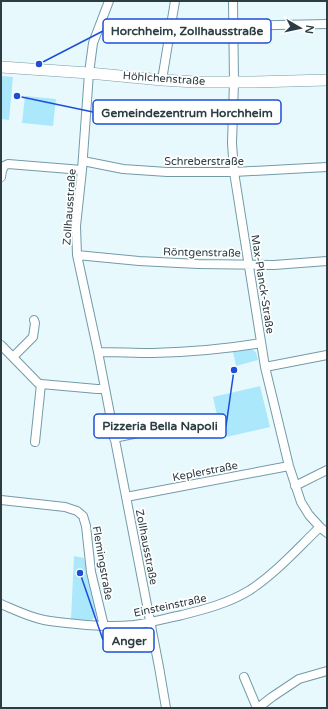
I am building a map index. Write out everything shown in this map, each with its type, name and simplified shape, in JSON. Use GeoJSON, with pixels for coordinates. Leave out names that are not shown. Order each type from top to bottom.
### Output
{"type":"FeatureCollection","features":[{"type":"Feature","properties":{"kind":"street","name":"Zollhausstraße"},"geometry":{"type":"LineString","coordinates":[[109,1],[94,43],[89,72],[83,161],[76,226],[77,255],[98,352],[166,708]]}},
{"type":"Feature","properties":{"kind":"street"},"geometry":{"type":"LineString","coordinates":[[162,80],[175,1]]}},
{"type":"Feature","properties":{"kind":"street","name":"Max-Planck-Straße"},"geometry":{"type":"LineString","coordinates":[[233,1],[234,82],[232,137],[234,172],[265,367],[295,486],[301,502],[309,515],[327,533]]}},
{"type":"Feature","properties":{"kind":"street"},"geometry":{"type":"LineString","coordinates":[[233,26],[327,24]]}},
{"type":"Feature","properties":{"kind":"street","name":"Höhlchenstraße"},"geometry":{"type":"LineString","coordinates":[[1,67],[89,72],[195,82],[327,80]]}},
{"type":"Feature","properties":{"kind":"street","name":"Schreberstraße"},"geometry":{"type":"LineString","coordinates":[[83,161],[123,169],[142,171],[234,172],[327,167]]}},
{"type":"Feature","properties":{"kind":"street"},"geometry":{"type":"LineString","coordinates":[[1,178],[4,166],[8,164],[82,170]]}},
{"type":"Feature","properties":{"kind":"street","name":"Röntgenstraße"},"geometry":{"type":"LineString","coordinates":[[77,255],[168,263],[274,264],[327,261]]}},
{"type":"Feature","properties":{"kind":"street"},"geometry":{"type":"LineString","coordinates":[[13,357],[33,337],[35,324],[34,320]]}},
{"type":"Feature","properties":{"kind":"street"},"geometry":{"type":"LineString","coordinates":[[98,352],[187,352],[261,344]]}},
{"type":"Feature","properties":{"kind":"street"},"geometry":{"type":"LineString","coordinates":[[1,346],[38,383],[105,389]]}},
{"type":"Feature","properties":{"kind":"street"},"geometry":{"type":"LineString","coordinates":[[265,367],[327,355]]}},
{"type":"Feature","properties":{"kind":"street"},"geometry":{"type":"LineString","coordinates":[[35,442],[41,384]]}},
{"type":"Feature","properties":{"kind":"street"},"geometry":{"type":"LineString","coordinates":[[114,438],[205,419]]}},
{"type":"Feature","properties":{"kind":"street","name":"Keplerstraße"},"geometry":{"type":"LineString","coordinates":[[126,497],[289,466]]}},
{"type":"Feature","properties":{"kind":"street"},"geometry":{"type":"LineString","coordinates":[[295,486],[327,470]]}},
{"type":"Feature","properties":{"kind":"street","name":"Flemingstraße"},"geometry":{"type":"LineString","coordinates":[[1,500],[64,507],[76,510],[83,516],[86,526],[91,572],[104,626]]}},
{"type":"Feature","properties":{"kind":"street","name":"Einsteinstraße"},"geometry":{"type":"LineString","coordinates":[[1,604],[13,610],[43,620],[104,626],[122,626],[143,623],[212,607],[228,602],[250,590],[274,571],[320,527]]}},
{"type":"Feature","properties":{"kind":"street"},"geometry":{"type":"LineString","coordinates":[[244,678],[258,708],[299,679],[327,671]]}},
{"type":"Feature","properties":{"kind":"shaded area"},"geometry":{"type":"Polygon","coordinates":[[[1,76],[13,77],[9,120],[1,119],[1,76]]]}},
{"type":"Feature","properties":{"kind":"shaded area"},"geometry":{"type":"Polygon","coordinates":[[[25,96],[56,99],[53,126],[22,123],[25,96]]]}},
{"type":"Feature","properties":{"kind":"shaded area"},"geometry":{"type":"Polygon","coordinates":[[[251,349],[256,352],[258,360],[236,366],[233,352],[251,349]]]}},
{"type":"Feature","properties":{"kind":"shaded area"},"geometry":{"type":"Polygon","coordinates":[[[260,386],[270,427],[222,438],[213,397],[260,386]]]}},
{"type":"Feature","properties":{"kind":"shaded area"},"geometry":{"type":"Polygon","coordinates":[[[74,556],[84,558],[96,610],[96,615],[94,618],[87,621],[71,619],[74,556]]]}},
{"type":"Feature","properties":{"kind":"place","name":"Horchheim, Zollhausstraße"},"geometry":{"type":"Point","coordinates":[39,64]}},
{"type":"Feature","properties":{"kind":"place","name":"Gemeindezentrum Horchheim"},"geometry":{"type":"Point","coordinates":[17,96]}},
{"type":"Feature","properties":{"kind":"place","name":"Pizzeria Bella Napoli"},"geometry":{"type":"Point","coordinates":[234,370]}},
{"type":"Feature","properties":{"kind":"place","name":"Anger"},"geometry":{"type":"Point","coordinates":[80,573]}}]}
